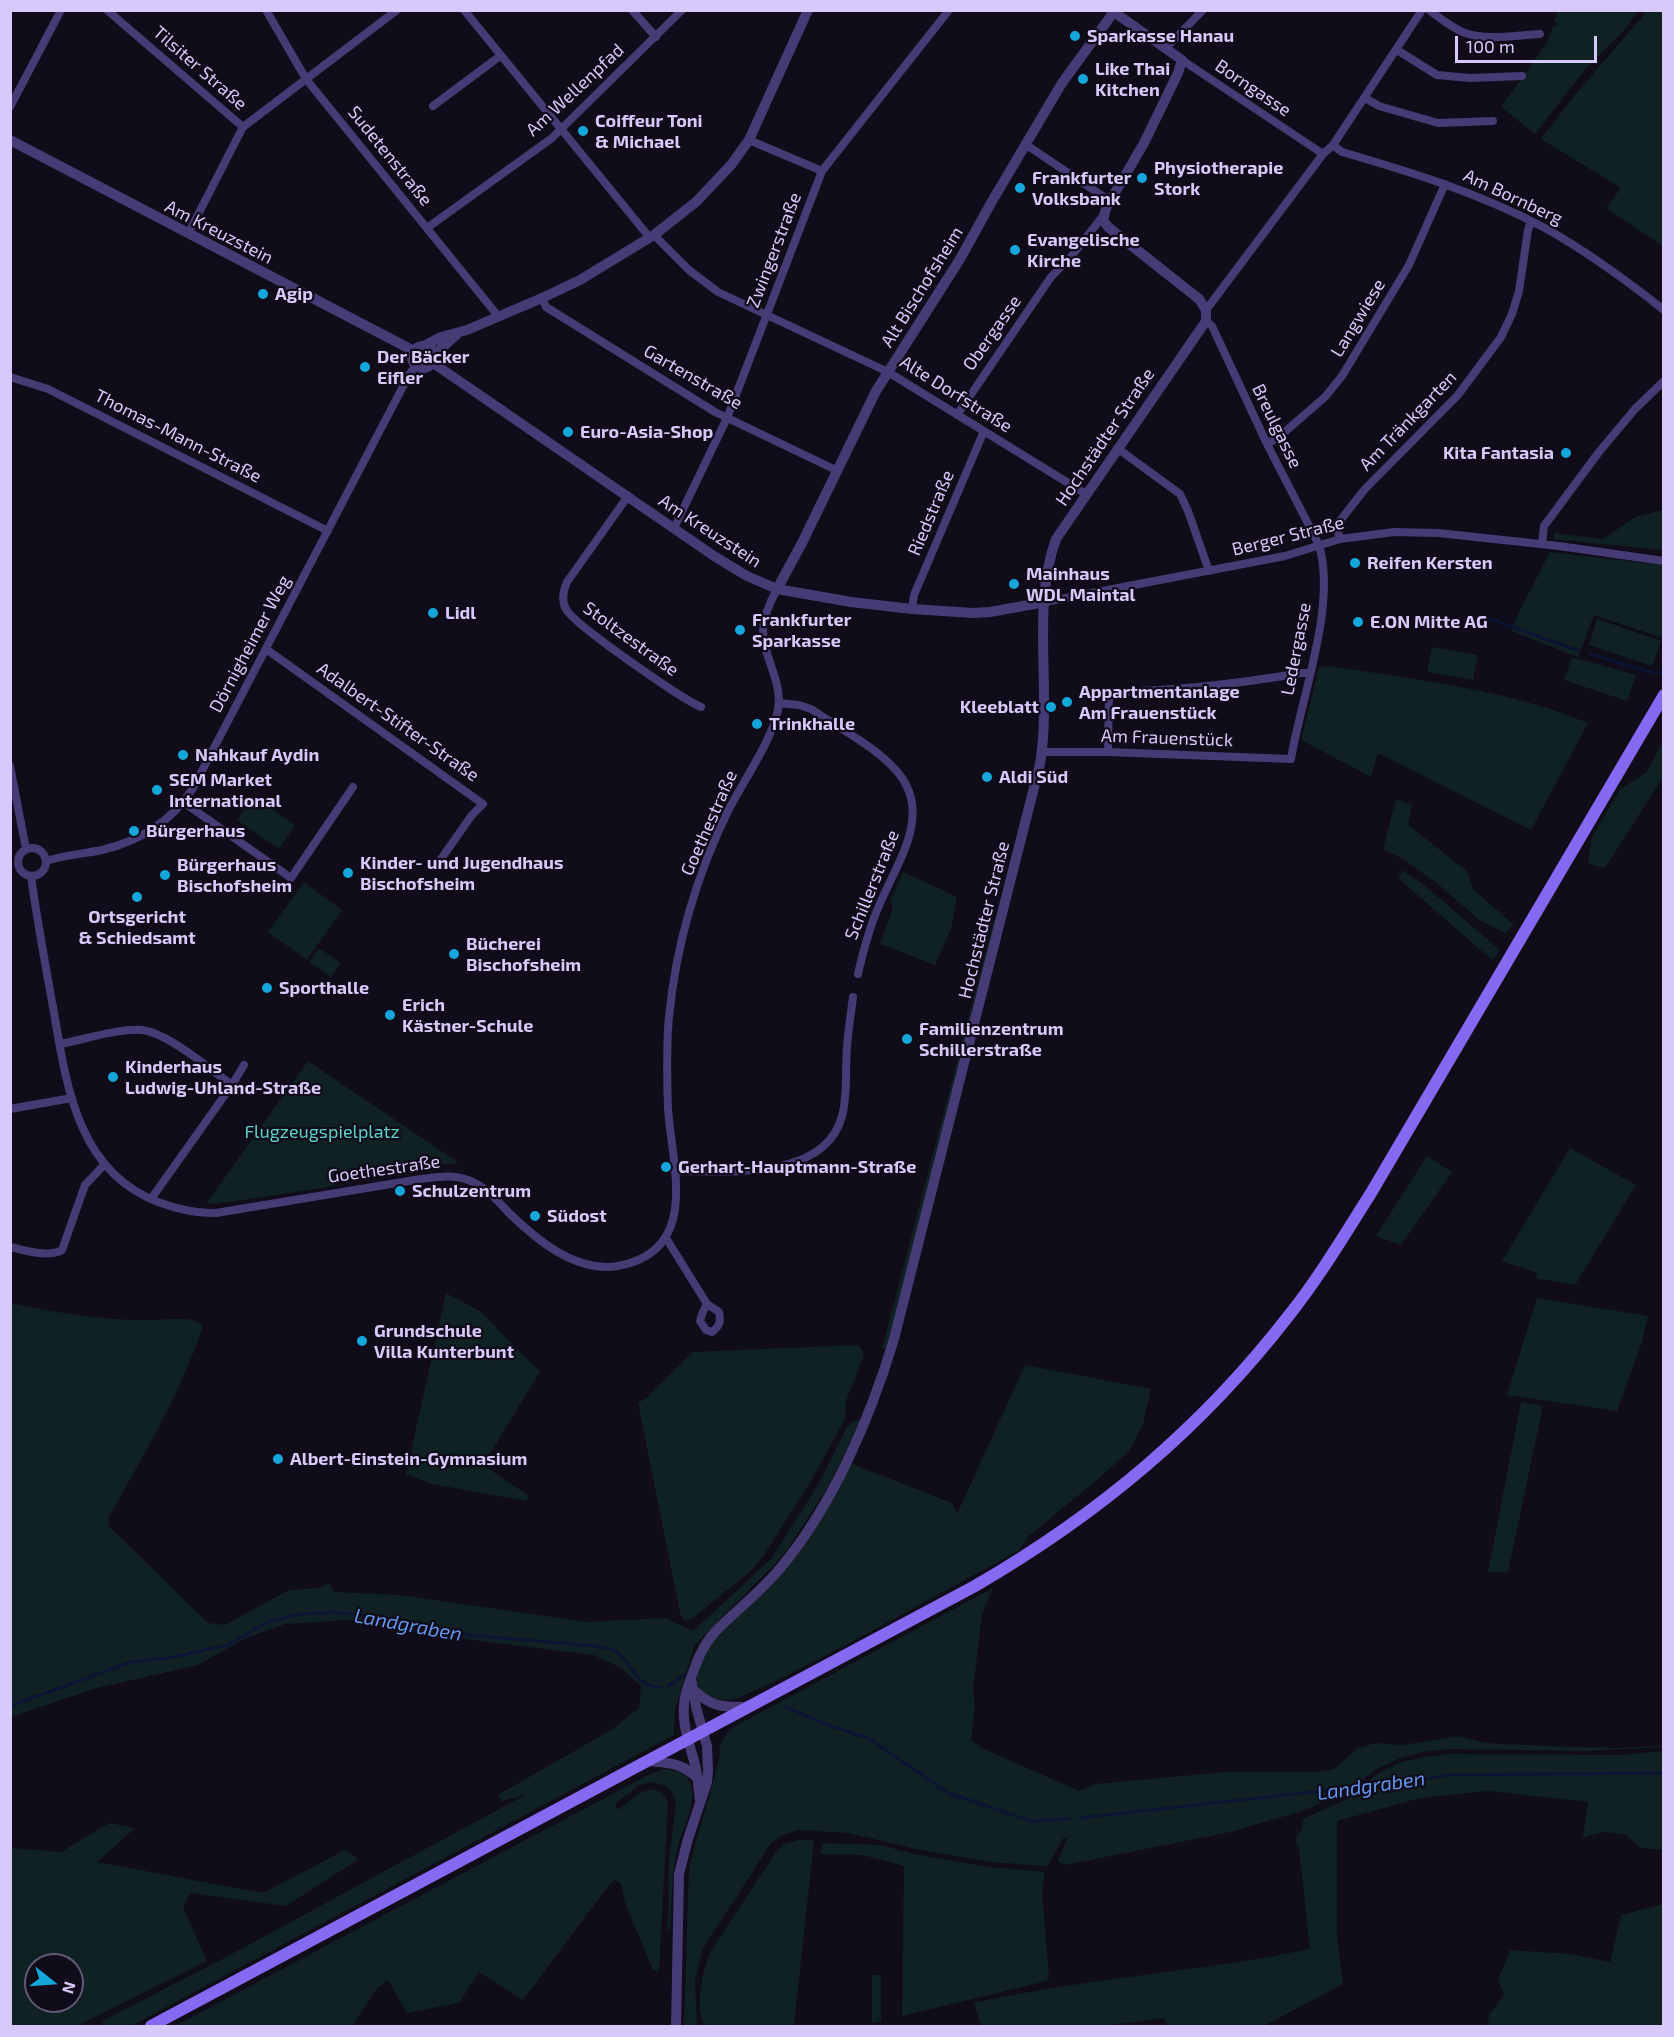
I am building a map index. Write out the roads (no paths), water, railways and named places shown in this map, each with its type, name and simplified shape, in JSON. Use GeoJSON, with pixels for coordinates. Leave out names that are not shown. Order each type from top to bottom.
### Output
{"type":"FeatureCollection","features":[{"type":"Feature","properties":{"kind":"main road"},"geometry":{"type":"LineString","coordinates":[[151,2026],[751,1707],[1016,1563],[1124,1485],[1163,1452],[1198,1420],[1239,1376],[1292,1312],[1330,1257],[1371,1193],[1664,695]]}},
{"type":"Feature","properties":{"kind":"street"},"geometry":{"type":"LineString","coordinates":[[10,107],[61,10]]}},
{"type":"Feature","properties":{"kind":"street","name":"Tilsiter Straße"},"geometry":{"type":"LineString","coordinates":[[107,10],[243,127]]}},
{"type":"Feature","properties":{"kind":"street","name":"Sudetenstraße"},"geometry":{"type":"LineString","coordinates":[[266,10],[306,79],[498,316]]}},
{"type":"Feature","properties":{"kind":"street"},"geometry":{"type":"LineString","coordinates":[[188,234],[243,127],[398,10]]}},
{"type":"Feature","properties":{"kind":"street","name":"Alte Dorfstraße"},"geometry":{"type":"LineString","coordinates":[[464,10],[652,237],[710,288],[888,372],[1086,494]]}},
{"type":"Feature","properties":{"kind":"street"},"geometry":{"type":"LineString","coordinates":[[632,10],[656,37]]}},
{"type":"Feature","properties":{"kind":"street","name":"Am Wellenpfad"},"geometry":{"type":"LineString","coordinates":[[427,228],[552,138],[682,10]]}},
{"type":"Feature","properties":{"kind":"street"},"geometry":{"type":"LineString","coordinates":[[459,332],[423,368],[416,365],[412,358],[417,348],[542,298],[580,280],[652,237],[700,197],[731,165],[749,140],[808,10]]}},
{"type":"Feature","properties":{"kind":"street","name":"Zwingerstraße"},"geometry":{"type":"LineString","coordinates":[[674,528],[727,418],[822,171],[949,10]]}},
{"type":"Feature","properties":{"kind":"street"},"geometry":{"type":"LineString","coordinates":[[1167,47],[1203,10]]}},
{"type":"Feature","properties":{"kind":"street"},"geometry":{"type":"LineString","coordinates":[[1205,319],[1323,154],[1334,145],[1422,10]]}},
{"type":"Feature","properties":{"kind":"street"},"geometry":{"type":"LineString","coordinates":[[1429,10],[1456,29],[1472,35],[1540,34]]}},
{"type":"Feature","properties":{"kind":"street","name":"Borngasse"},"geometry":{"type":"LineString","coordinates":[[1112,12],[1323,154]]}},
{"type":"Feature","properties":{"kind":"street","name":"Alt Bischofsheim"},"geometry":{"type":"LineString","coordinates":[[777,589],[876,391],[960,259],[1062,84],[1112,12]]}},
{"type":"Feature","properties":{"kind":"street"},"geometry":{"type":"LineString","coordinates":[[1397,50],[1437,75],[1470,78],[1522,76]]}},
{"type":"Feature","properties":{"kind":"street"},"geometry":{"type":"LineString","coordinates":[[433,106],[500,56]]}},
{"type":"Feature","properties":{"kind":"street","name":"Obergasse"},"geometry":{"type":"LineString","coordinates":[[957,415],[1051,277],[1070,258],[1103,216],[1144,143],[1182,60]]}},
{"type":"Feature","properties":{"kind":"street"},"geometry":{"type":"LineString","coordinates":[[1365,98],[1379,106],[1438,123],[1493,121]]}},
{"type":"Feature","properties":{"kind":"street","name":"Am Kreuzstein"},"geometry":{"type":"LineString","coordinates":[[10,140],[414,351]]}},
{"type":"Feature","properties":{"kind":"street"},"geometry":{"type":"LineString","coordinates":[[749,140],[822,171]]}},
{"type":"Feature","properties":{"kind":"street"},"geometry":{"type":"LineString","coordinates":[[1026,144],[1110,201]]}},
{"type":"Feature","properties":{"kind":"street","name":"Am Bornberg"},"geometry":{"type":"LineString","coordinates":[[1334,145],[1342,152],[1445,184],[1531,222],[1564,240],[1664,310]]}},
{"type":"Feature","properties":{"kind":"street","name":"Langwiese"},"geometry":{"type":"LineString","coordinates":[[1266,444],[1280,436],[1325,397],[1342,376],[1409,266],[1445,184]]}},
{"type":"Feature","properties":{"kind":"street","name":"Breulgasse"},"geometry":{"type":"LineString","coordinates":[[1103,216],[1108,227],[1200,298],[1205,319],[1212,326],[1266,444],[1319,545]]}},
{"type":"Feature","properties":{"kind":"street","name":"Am Tränkgarten"},"geometry":{"type":"LineString","coordinates":[[1340,538],[1337,529],[1339,522],[1365,489],[1467,385],[1501,337],[1512,314],[1519,291],[1531,222]]}},
{"type":"Feature","properties":{"kind":"street","name":"Gartenstraße"},"geometry":{"type":"LineString","coordinates":[[542,298],[546,307],[727,418],[838,471]]}},
{"type":"Feature","properties":{"kind":"street","name":"Hochstädter Straße"},"geometry":{"type":"LineString","coordinates":[[700,1801],[698,1779],[687,1741],[684,1704],[696,1661],[706,1642],[775,1574],[815,1517],[846,1463],[878,1392],[899,1320],[1029,813],[1042,752],[1045,602],[1048,569],[1056,539],[1205,319]]}},
{"type":"Feature","properties":{"kind":"street"},"geometry":{"type":"LineString","coordinates":[[424,346],[431,349],[434,359]]}},
{"type":"Feature","properties":{"kind":"street","name":"Am Kreuzstein"},"geometry":{"type":"LineString","coordinates":[[434,359],[674,528],[739,572],[761,584],[851,602],[912,609],[990,612],[1045,602]]}},
{"type":"Feature","properties":{"kind":"street","name":"Dörnigheimer Weg"},"geometry":{"type":"LineString","coordinates":[[46,861],[125,844],[154,828],[183,802],[193,788],[416,365]]}},
{"type":"Feature","properties":{"kind":"street","name":"Thomas-Mann-Straße"},"geometry":{"type":"LineString","coordinates":[[10,377],[52,390],[328,531]]}},
{"type":"Feature","properties":{"kind":"street"},"geometry":{"type":"LineString","coordinates":[[1542,544],[1544,526],[1599,452],[1635,409],[1664,381]]}},
{"type":"Feature","properties":{"kind":"street","name":"Riedstraße"},"geometry":{"type":"LineString","coordinates":[[912,609],[914,595],[984,431]]}},
{"type":"Feature","properties":{"kind":"street"},"geometry":{"type":"LineString","coordinates":[[1117,447],[1180,495],[1209,571]]}},
{"type":"Feature","properties":{"kind":"street","name":"Stoltzestraße"},"geometry":{"type":"LineString","coordinates":[[628,496],[567,582],[563,595],[564,607],[578,622],[675,692],[701,707]]}},
{"type":"Feature","properties":{"kind":"street","name":"Berger Straße"},"geometry":{"type":"LineString","coordinates":[[1045,602],[1285,556],[1340,538],[1407,531],[1542,544],[1664,561]]}},
{"type":"Feature","properties":{"kind":"street","name":"Ledergasse"},"geometry":{"type":"LineString","coordinates":[[1291,759],[1310,673],[1324,590],[1323,557],[1319,545]]}},
{"type":"Feature","properties":{"kind":"street","name":"Goethestraße"},"geometry":{"type":"LineString","coordinates":[[31,876],[64,1070],[72,1098],[85,1134],[105,1164],[128,1186],[151,1199],[186,1211],[216,1213],[450,1176],[467,1179],[481,1186],[539,1239],[563,1254],[582,1263],[602,1267],[620,1266],[645,1256],[666,1238],[672,1225],[676,1204],[675,1171],[667,1061],[669,1017],[678,957],[709,854],[776,720],[779,703],[778,686],[763,631],[766,613],[777,589]]}},
{"type":"Feature","properties":{"kind":"street","name":"Adalbert-Stifter-Straße"},"geometry":{"type":"LineString","coordinates":[[266,649],[483,804],[472,815],[441,859]]}},
{"type":"Feature","properties":{"kind":"street"},"geometry":{"type":"LineString","coordinates":[[1108,752],[1110,692],[1196,688],[1310,673]]}},
{"type":"Feature","properties":{"kind":"street","name":"Schillerstraße"},"geometry":{"type":"LineString","coordinates":[[779,703],[800,705],[811,709],[878,754],[896,771],[909,792],[913,814],[910,836],[876,911],[858,974]]}},
{"type":"Feature","properties":{"kind":"street","name":"Am Frauenstück"},"geometry":{"type":"LineString","coordinates":[[1042,752],[1108,752],[1291,759]]}},
{"type":"Feature","properties":{"kind":"street"},"geometry":{"type":"LineString","coordinates":[[10,766],[26,849]]}},
{"type":"Feature","properties":{"kind":"street"},"geometry":{"type":"LineString","coordinates":[[183,802],[291,878],[353,787]]}},
{"type":"Feature","properties":{"kind":"street"},"geometry":{"type":"LineString","coordinates":[[32,848],[40,850],[46,861],[43,871],[31,876],[14,865],[26,849],[32,848]]}},
{"type":"Feature","properties":{"kind":"street"},"geometry":{"type":"LineString","coordinates":[[675,1171],[744,1171],[777,1167],[801,1160],[816,1152],[830,1140],[839,1126],[843,1111],[853,997]]}},
{"type":"Feature","properties":{"kind":"street"},"geometry":{"type":"LineString","coordinates":[[60,1044],[129,1030],[148,1031],[165,1038],[232,1085]]}},
{"type":"Feature","properties":{"kind":"street"},"geometry":{"type":"LineString","coordinates":[[151,1199],[244,1065]]}},
{"type":"Feature","properties":{"kind":"street"},"geometry":{"type":"LineString","coordinates":[[10,1109],[72,1098]]}},
{"type":"Feature","properties":{"kind":"street"},"geometry":{"type":"LineString","coordinates":[[10,1247],[49,1254],[62,1250],[85,1185],[105,1164]]}},
{"type":"Feature","properties":{"kind":"street"},"geometry":{"type":"LineString","coordinates":[[666,1238],[707,1304]]}},
{"type":"Feature","properties":{"kind":"street"},"geometry":{"type":"LineString","coordinates":[[676,2026],[679,1874],[708,1771],[704,1732],[696,1707],[691,1678]]}},
{"type":"Feature","properties":{"kind":"street"},"geometry":{"type":"LineString","coordinates":[[694,1690],[713,1704],[751,1707]]}},
{"type":"Feature","properties":{"kind":"street"},"geometry":{"type":"LineString","coordinates":[[649,1761],[677,1764],[690,1771],[698,1779]]}},
{"type":"Feature","properties":{"kind":"waterway"},"geometry":{"type":"LineString","coordinates":[[1480,615],[1579,651]]}},
{"type":"Feature","properties":{"kind":"waterway"},"geometry":{"type":"LineString","coordinates":[[1590,654],[1646,671],[1664,673]]}},
{"type":"Feature","properties":{"kind":"waterway","name":"Landgraben"},"geometry":{"type":"LineString","coordinates":[[10,1706],[131,1662],[168,1658],[228,1645],[269,1621],[302,1614],[335,1612],[393,1619],[445,1633],[595,1646],[614,1650],[643,1682],[661,1687]]}},
{"type":"Feature","properties":{"kind":"waterway","name":"Landgraben"},"geometry":{"type":"LineString","coordinates":[[668,1686],[685,1675]]}},
{"type":"Feature","properties":{"kind":"waterway","name":"Landgraben"},"geometry":{"type":"LineString","coordinates":[[786,1707],[870,1739],[948,1793],[1031,1821],[1069,1819]]}},
{"type":"Feature","properties":{"kind":"waterway","name":"Landgraben"},"geometry":{"type":"LineString","coordinates":[[1080,1818],[1322,1791],[1384,1787],[1448,1775],[1664,1773]]}},
{"type":"Feature","properties":{"kind":"place","name":"Sparkasse Hanau"},"geometry":{"type":"Point","coordinates":[1075,36]}},
{"type":"Feature","properties":{"kind":"place","name":"Like Thai Kitchen"},"geometry":{"type":"Point","coordinates":[1083,79]}},
{"type":"Feature","properties":{"kind":"place","name":"Coiffeur Toni & Michael"},"geometry":{"type":"Point","coordinates":[583,131]}},
{"type":"Feature","properties":{"kind":"place","name":"Physiotherapie Stork"},"geometry":{"type":"Point","coordinates":[1142,178]}},
{"type":"Feature","properties":{"kind":"place","name":"Frankfurter Volksbank"},"geometry":{"type":"Point","coordinates":[1020,188]}},
{"type":"Feature","properties":{"kind":"place","name":"Evangelische Kirche"},"geometry":{"type":"Point","coordinates":[1015,250]}},
{"type":"Feature","properties":{"kind":"place","name":"Agip"},"geometry":{"type":"Point","coordinates":[263,294]}},
{"type":"Feature","properties":{"kind":"place","name":"Der Bäcker Eifler"},"geometry":{"type":"Point","coordinates":[365,367]}},
{"type":"Feature","properties":{"kind":"place","name":"Euro-Asia-Shop"},"geometry":{"type":"Point","coordinates":[568,432]}},
{"type":"Feature","properties":{"kind":"place","name":"Kita Fantasia"},"geometry":{"type":"Point","coordinates":[1566,453]}},
{"type":"Feature","properties":{"kind":"place","name":"Reifen Kersten"},"geometry":{"type":"Point","coordinates":[1355,563]}},
{"type":"Feature","properties":{"kind":"place","name":"Mainhaus WDL Maintal"},"geometry":{"type":"Point","coordinates":[1014,584]}},
{"type":"Feature","properties":{"kind":"place","name":"Lidl"},"geometry":{"type":"Point","coordinates":[433,613]}},
{"type":"Feature","properties":{"kind":"place","name":"E.ON Mitte AG"},"geometry":{"type":"Point","coordinates":[1358,622]}},
{"type":"Feature","properties":{"kind":"place","name":"Frankfurter Sparkasse"},"geometry":{"type":"Point","coordinates":[740,630]}},
{"type":"Feature","properties":{"kind":"place","name":"Appartmentanlage Am Frauenstück"},"geometry":{"type":"Point","coordinates":[1067,702]}},
{"type":"Feature","properties":{"kind":"place","name":"Kleeblatt"},"geometry":{"type":"Point","coordinates":[1051,707]}},
{"type":"Feature","properties":{"kind":"place","name":"Trinkhalle"},"geometry":{"type":"Point","coordinates":[757,724]}},
{"type":"Feature","properties":{"kind":"place","name":"Nahkauf Aydin"},"geometry":{"type":"Point","coordinates":[183,755]}},
{"type":"Feature","properties":{"kind":"place","name":"Aldi Süd"},"geometry":{"type":"Point","coordinates":[987,777]}},
{"type":"Feature","properties":{"kind":"place","name":"SEM Market International"},"geometry":{"type":"Point","coordinates":[157,790]}},
{"type":"Feature","properties":{"kind":"place","name":"Bürgerhaus"},"geometry":{"type":"Point","coordinates":[134,831]}},
{"type":"Feature","properties":{"kind":"place","name":"Kinder- und Jugendhaus Bischofsheim"},"geometry":{"type":"Point","coordinates":[348,873]}},
{"type":"Feature","properties":{"kind":"place","name":"Bürgerhaus Bischofsheim"},"geometry":{"type":"Point","coordinates":[165,875]}},
{"type":"Feature","properties":{"kind":"place","name":"Ortsgericht & Schiedsamt"},"geometry":{"type":"Point","coordinates":[137,897]}},
{"type":"Feature","properties":{"kind":"place","name":"Bücherei Bischofsheim"},"geometry":{"type":"Point","coordinates":[454,954]}},
{"type":"Feature","properties":{"kind":"place","name":"Sporthalle"},"geometry":{"type":"Point","coordinates":[267,988]}},
{"type":"Feature","properties":{"kind":"place","name":"Erich Kästner-Schule"},"geometry":{"type":"Point","coordinates":[390,1015]}},
{"type":"Feature","properties":{"kind":"place","name":"Familienzentrum Schillerstraße"},"geometry":{"type":"Point","coordinates":[907,1039]}},
{"type":"Feature","properties":{"kind":"place","name":"Kinderhaus Ludwig-Uhland-Straße"},"geometry":{"type":"Point","coordinates":[113,1077]}},
{"type":"Feature","properties":{"kind":"place","name":"Gerhart-Hauptmann-Straße"},"geometry":{"type":"Point","coordinates":[666,1167]}},
{"type":"Feature","properties":{"kind":"place","name":"Schulzentrum"},"geometry":{"type":"Point","coordinates":[400,1191]}},
{"type":"Feature","properties":{"kind":"place","name":"Südost"},"geometry":{"type":"Point","coordinates":[535,1216]}},
{"type":"Feature","properties":{"kind":"place","name":"Grundschule Villa Kunterbunt"},"geometry":{"type":"Point","coordinates":[362,1341]}},
{"type":"Feature","properties":{"kind":"place","name":"Albert-Einstein-Gymnasium"},"geometry":{"type":"Point","coordinates":[278,1459]}},
{"type":"Feature","properties":{"kind":"park label","name":"Flugzeugspielplatz"},"geometry":{"type":"Point","coordinates":[322,1132]}}]}
